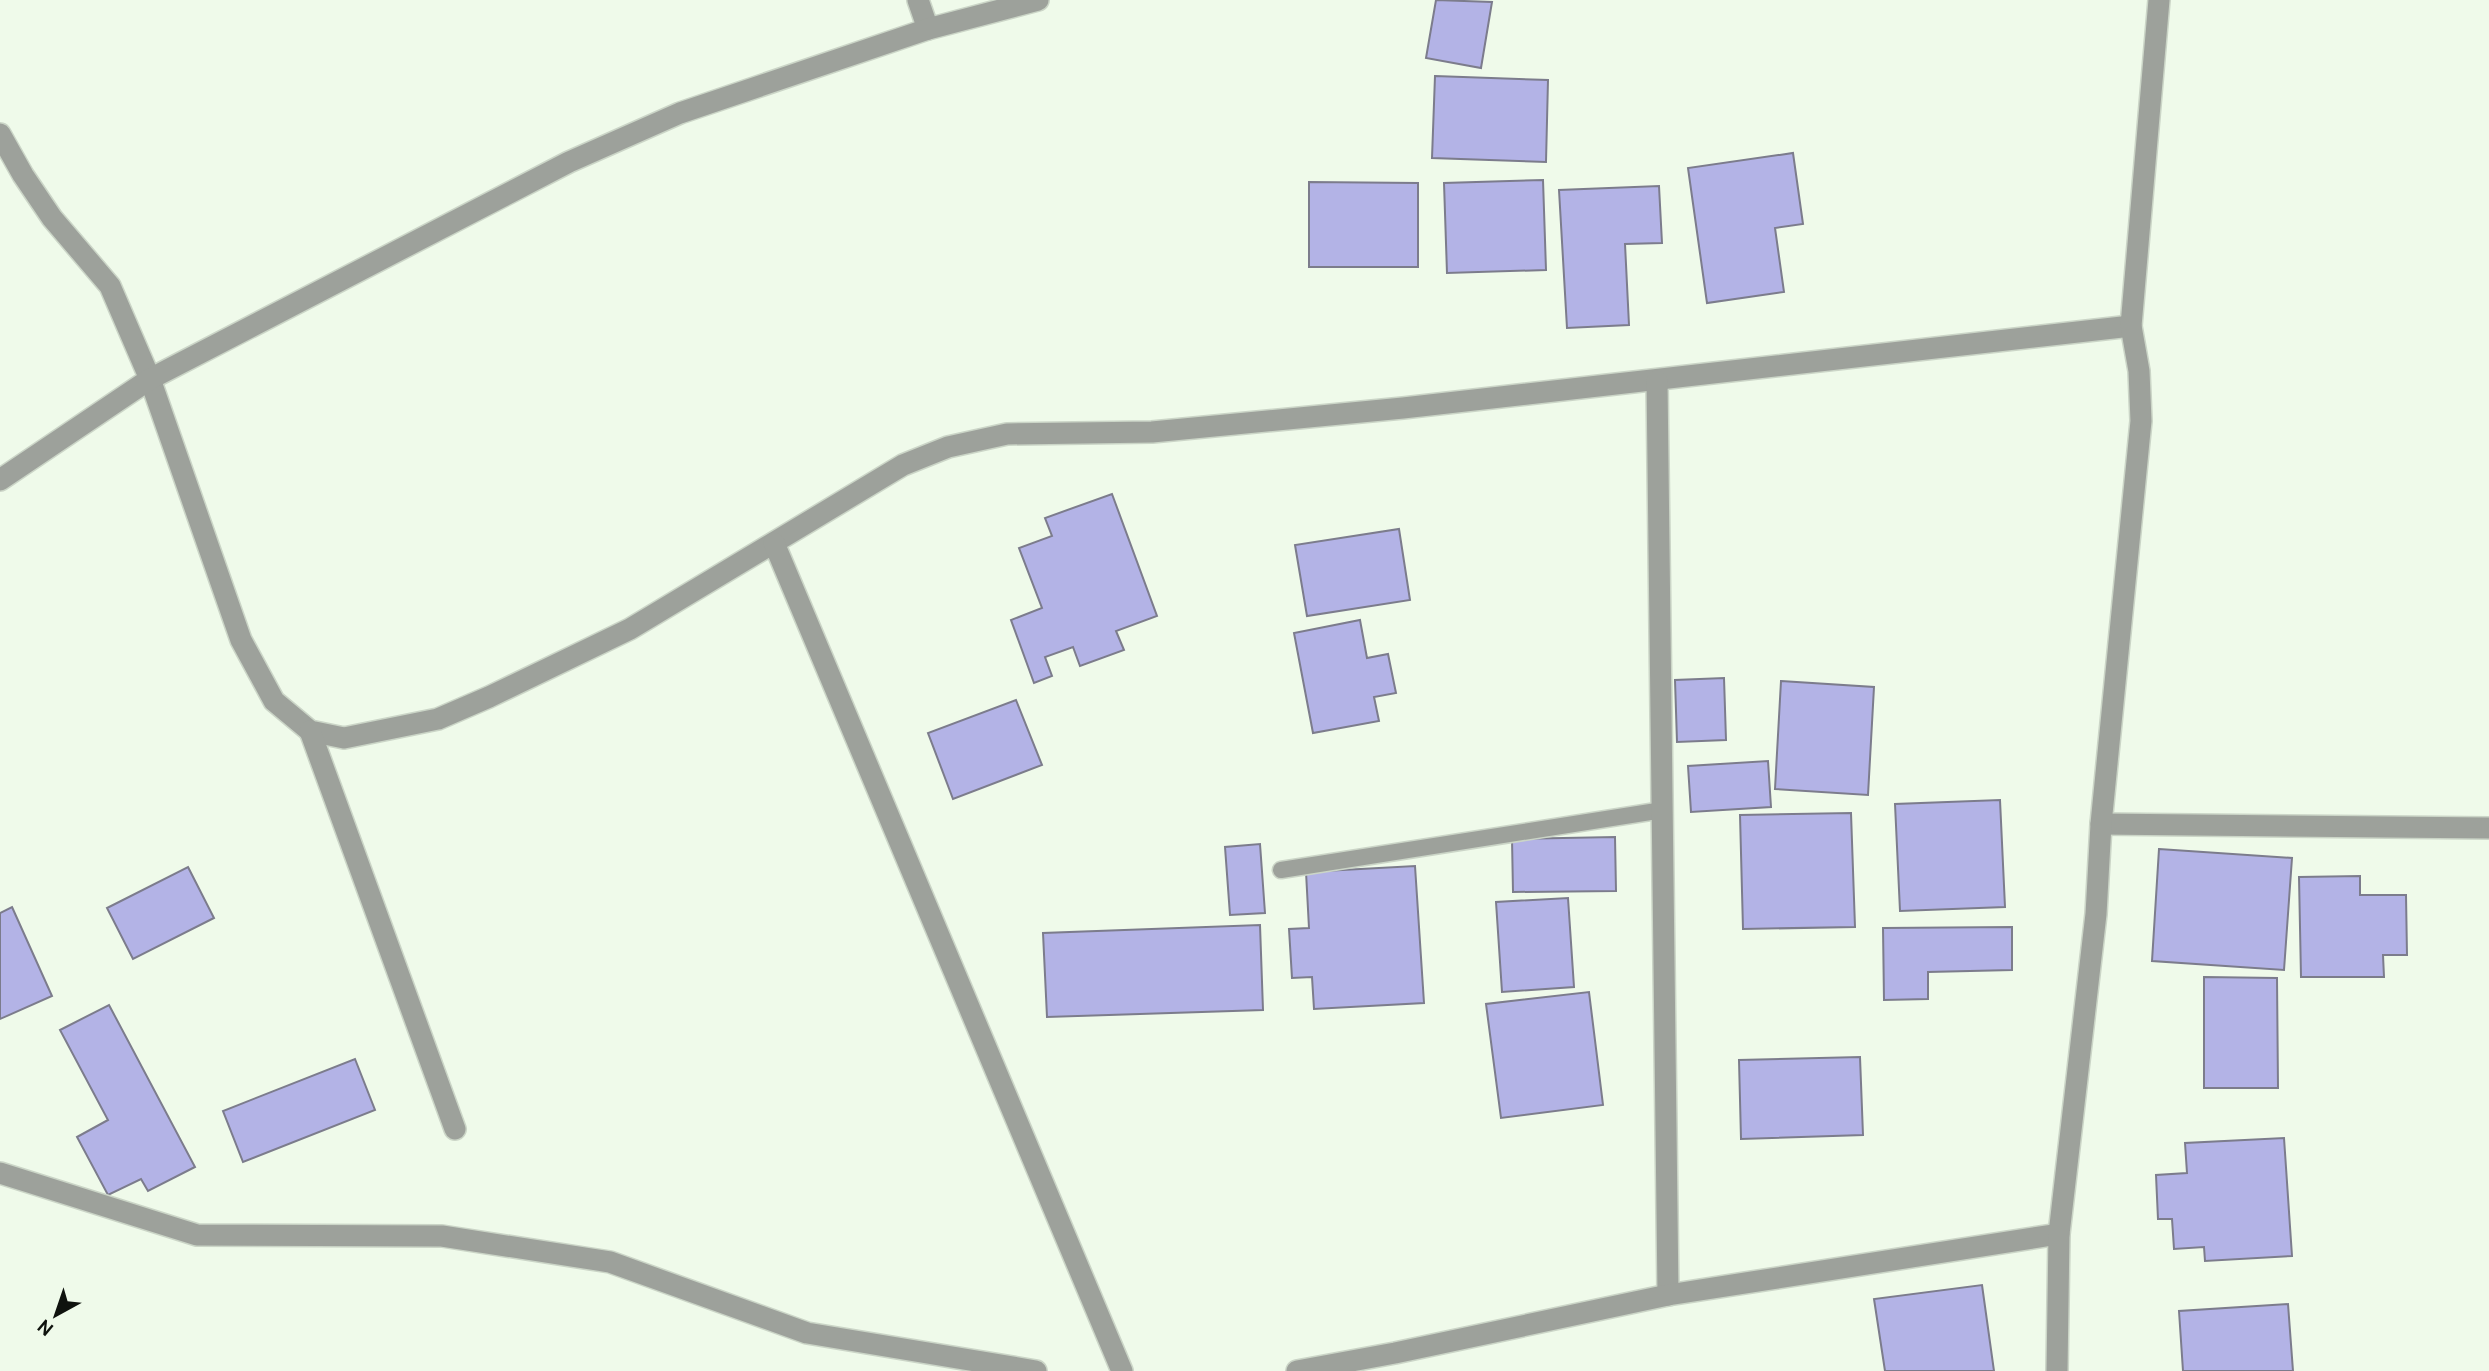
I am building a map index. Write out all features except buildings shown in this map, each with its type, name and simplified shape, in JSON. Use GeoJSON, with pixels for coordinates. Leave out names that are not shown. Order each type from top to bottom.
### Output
{"type":"FeatureCollection","features":[{"type":"Feature","properties":{"kind":"street"},"geometry":{"type":"LineString","coordinates":[[918,0],[928,29]]}},
{"type":"Feature","properties":{"kind":"street"},"geometry":{"type":"LineString","coordinates":[[0,480],[150,379],[569,162],[680,113],[928,29],[1038,0]]}},
{"type":"Feature","properties":{"kind":"street"},"geometry":{"type":"LineString","coordinates":[[2057,1371],[2059,1234],[2096,914],[2101,824],[2141,421],[2132,326],[2159,0]]}},
{"type":"Feature","properties":{"kind":"street"},"geometry":{"type":"LineString","coordinates":[[0,134],[52,218],[110,286],[150,379],[241,640],[274,701],[310,731],[344,738],[438,719],[630,629],[903,465],[948,447],[1007,434],[1152,432],[1657,381],[2132,326]]}},
{"type":"Feature","properties":{"kind":"street"},"geometry":{"type":"LineString","coordinates":[[1657,381],[1668,1295]]}},
{"type":"Feature","properties":{"kind":"street"},"geometry":{"type":"LineString","coordinates":[[774,543],[1122,1371]]}},
{"type":"Feature","properties":{"kind":"street"},"geometry":{"type":"LineString","coordinates":[[310,731],[455,1129]]}},
{"type":"Feature","properties":{"kind":"street"},"geometry":{"type":"LineString","coordinates":[[2101,824],[2489,828]]}},
{"type":"Feature","properties":{"kind":"street"},"geometry":{"type":"LineString","coordinates":[[0,1173],[197,1235],[442,1236],[610,1262],[807,1333],[1036,1371]]}},
{"type":"Feature","properties":{"kind":"street"},"geometry":{"type":"LineString","coordinates":[[1297,1371],[1668,1295],[2059,1234]]}},
{"type":"Feature","properties":{"kind":"lane"},"geometry":{"type":"LineString","coordinates":[[1281,870],[1662,810]]}}]}
